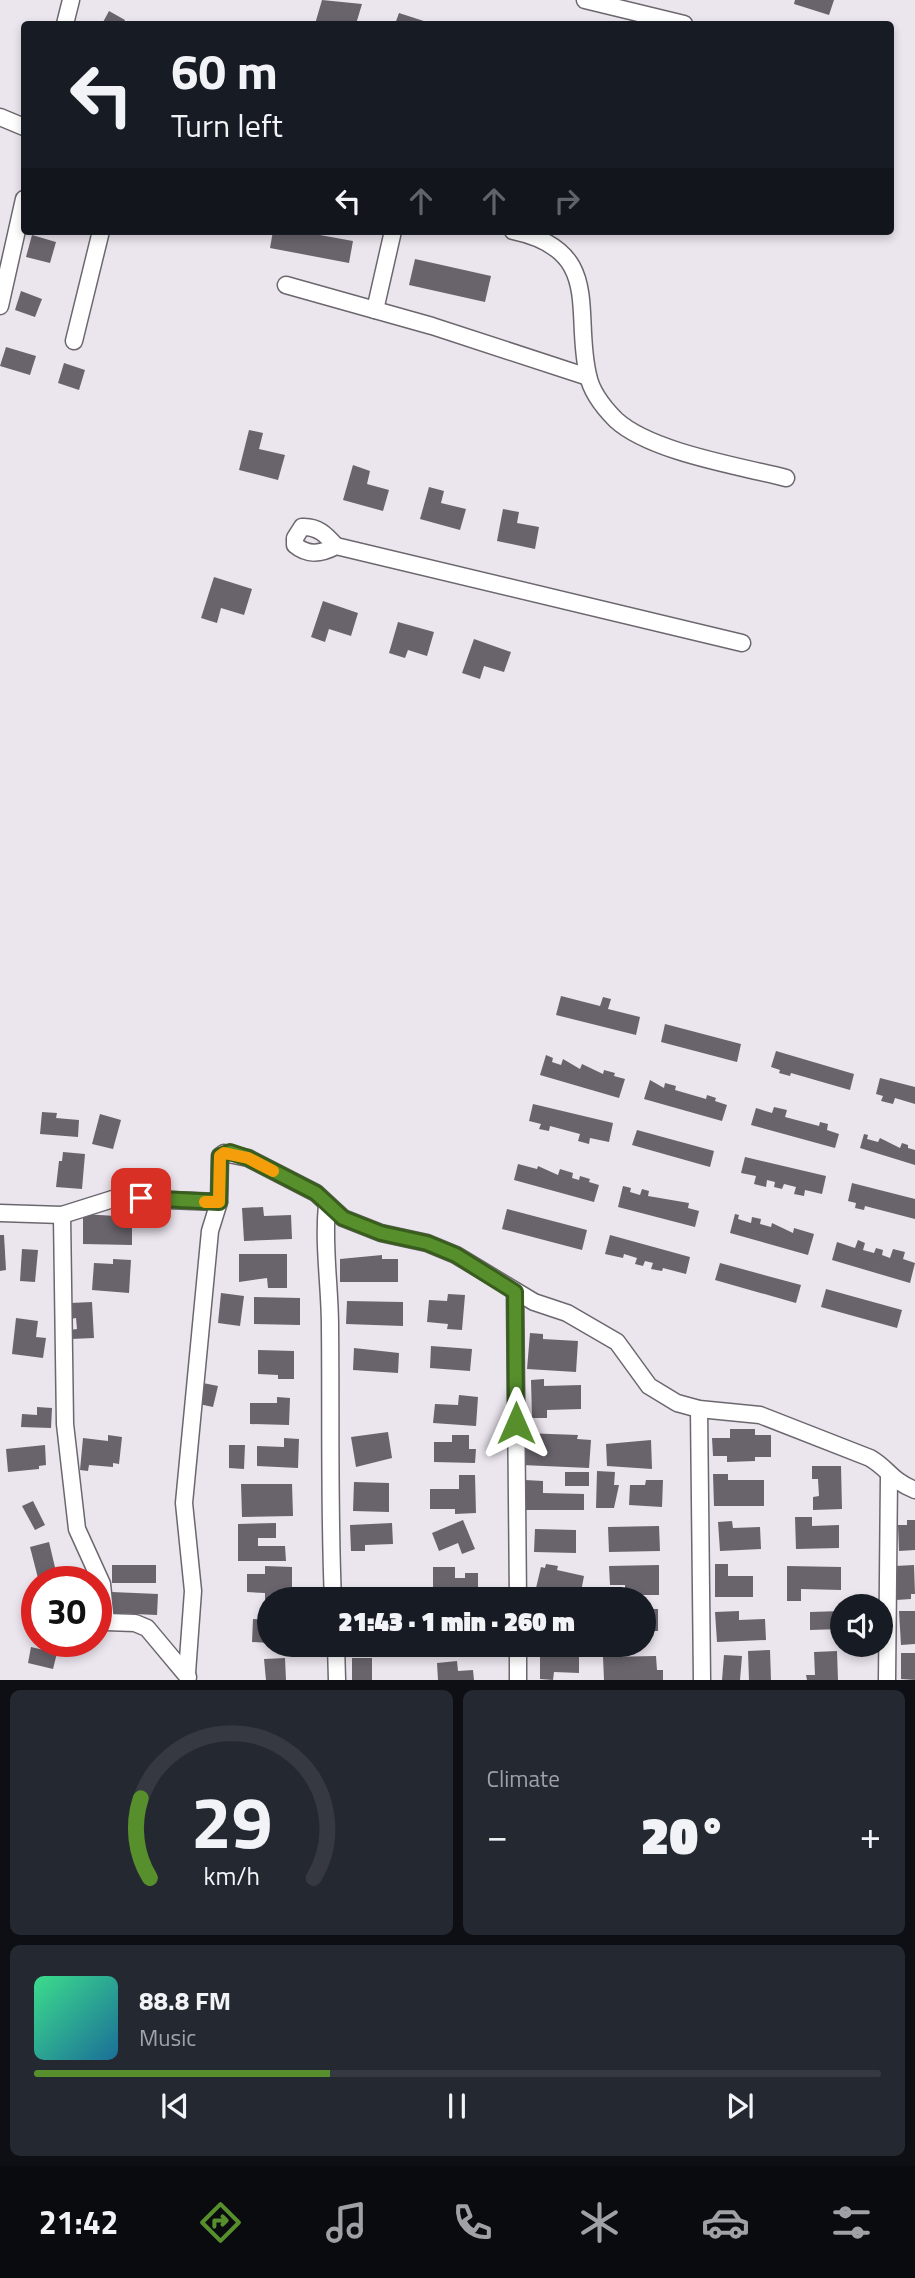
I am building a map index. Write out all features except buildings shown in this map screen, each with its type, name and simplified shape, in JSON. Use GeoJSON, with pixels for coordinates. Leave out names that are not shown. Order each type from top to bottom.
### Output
{"type":"FeatureCollection","features":[{"type":"Feature","properties":{"kind":"street"},"geometry":{"type":"LineString","coordinates":[[66,21],[71,0]]}},
{"type":"Feature","properties":{"kind":"street"},"geometry":{"type":"LineString","coordinates":[[585,0],[672,21]]}},
{"type":"Feature","properties":{"kind":"street"},"geometry":{"type":"LineString","coordinates":[[0,117],[21,126]]}},
{"type":"Feature","properties":{"kind":"street"},"geometry":{"type":"LineString","coordinates":[[0,306],[21,212]]}},
{"type":"Feature","properties":{"kind":"street"},"geometry":{"type":"LineString","coordinates":[[75,341],[100,235]]}},
{"type":"Feature","properties":{"kind":"street"},"geometry":{"type":"LineString","coordinates":[[375,310],[392,235]]}},
{"type":"Feature","properties":{"kind":"street"},"geometry":{"type":"LineString","coordinates":[[526,235],[546,241],[559,251],[578,281],[584,301],[588,377],[599,400],[632,433],[654,443],[786,478]]}},
{"type":"Feature","properties":{"kind":"street"},"geometry":{"type":"LineString","coordinates":[[286,285],[588,377]]}},
{"type":"Feature","properties":{"kind":"street"},"geometry":{"type":"LineString","coordinates":[[336,546],[743,643]]}},
{"type":"Feature","properties":{"kind":"street"},"geometry":{"type":"LineString","coordinates":[[188,1676],[193,1591],[184,1503],[210,1231],[219,1202],[220,1156],[230,1152],[248,1158],[316,1193],[343,1218],[381,1233],[427,1243],[456,1255],[515,1292],[567,1313],[604,1334],[622,1348],[649,1386],[677,1403],[698,1409],[760,1415],[870,1458],[881,1465],[889,1476],[915,1490]]}},
{"type":"Feature","properties":{"kind":"street"},"geometry":{"type":"LineString","coordinates":[[0,1213],[62,1216],[116,1198],[219,1202]]}},
{"type":"Feature","properties":{"kind":"street"},"geometry":{"type":"LineString","coordinates":[[327,1205],[324,1230],[330,1325],[332,1587]]}},
{"type":"Feature","properties":{"kind":"street"},"geometry":{"type":"LineString","coordinates":[[62,1216],[65,1424],[77,1529],[102,1584],[106,1622],[135,1623],[147,1628],[188,1676]]}},
{"type":"Feature","properties":{"kind":"street"},"geometry":{"type":"LineString","coordinates":[[515,1292],[518,1587]]}},
{"type":"Feature","properties":{"kind":"street"},"geometry":{"type":"LineString","coordinates":[[698,1409],[702,1679]]}},
{"type":"Feature","properties":{"kind":"street"},"geometry":{"type":"LineString","coordinates":[[887,1679],[889,1476]]}},
{"type":"Feature","properties":{"kind":"street"},"geometry":{"type":"LineString","coordinates":[[336,1657],[337,1679]]}},
{"type":"Feature","properties":{"kind":"street"},"geometry":{"type":"LineString","coordinates":[[517,1679],[518,1657]]}},
{"type":"Feature","properties":{"kind":"slow traffic"},"geometry":{"type":"LineString","coordinates":[[205,1202],[219,1202],[220,1156],[224,1153],[230,1152],[248,1158],[273,1171]]}},
{"type":"Feature","properties":{"kind":"route"},"geometry":{"type":"LineString","coordinates":[[141,1198],[219,1202],[220,1156],[230,1152],[248,1158],[316,1193],[343,1218],[381,1233],[427,1243],[456,1255],[515,1292],[516,1423]]}}]}
